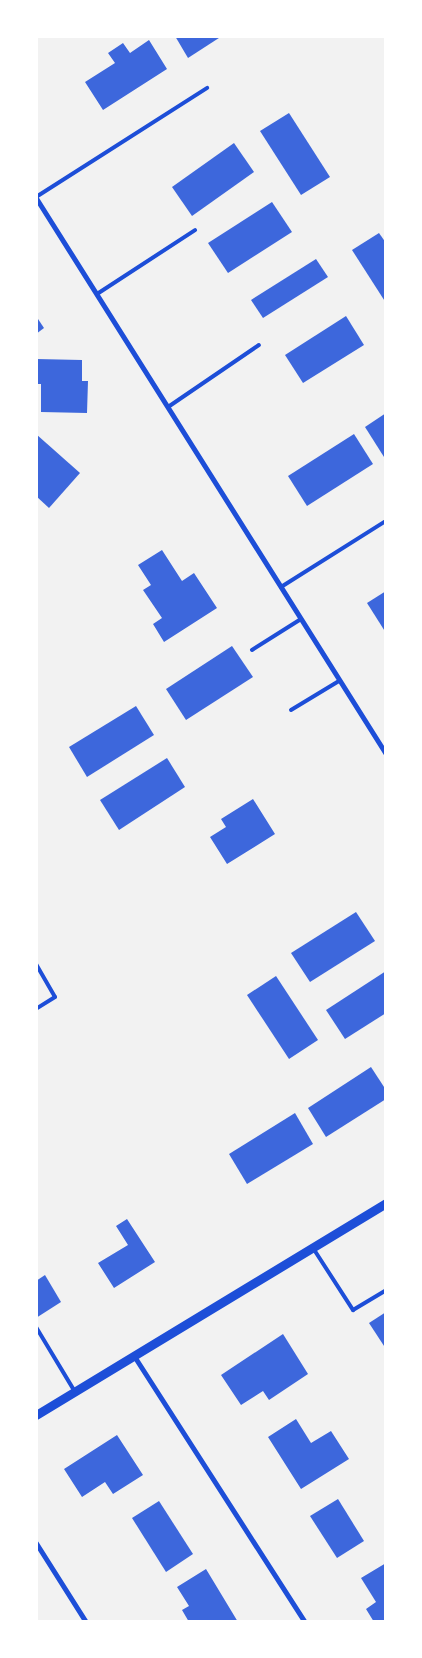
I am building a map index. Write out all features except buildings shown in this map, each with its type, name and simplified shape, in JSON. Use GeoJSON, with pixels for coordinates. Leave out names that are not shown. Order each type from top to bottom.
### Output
{"type":"FeatureCollection","features":[{"type":"Feature","properties":{"kind":"street"},"geometry":{"type":"LineString","coordinates":[[36,197],[386,754]]}},
{"type":"Feature","properties":{"kind":"street"},"geometry":{"type":"LineString","coordinates":[[36,1415],[386,1203]]}},
{"type":"Feature","properties":{"kind":"street"},"geometry":{"type":"LineString","coordinates":[[134,1356],[305,1622]]}},
{"type":"Feature","properties":{"kind":"street"},"geometry":{"type":"LineString","coordinates":[[36,1543],[86,1622]]}},
{"type":"Feature","properties":{"kind":"lane"},"geometry":{"type":"LineString","coordinates":[[36,197],[207,88]]}},
{"type":"Feature","properties":{"kind":"lane"},"geometry":{"type":"LineString","coordinates":[[96,294],[195,230]]}},
{"type":"Feature","properties":{"kind":"lane"},"geometry":{"type":"LineString","coordinates":[[168,407],[259,345]]}},
{"type":"Feature","properties":{"kind":"lane"},"geometry":{"type":"LineString","coordinates":[[281,587],[386,521]]}},
{"type":"Feature","properties":{"kind":"lane"},"geometry":{"type":"LineString","coordinates":[[252,650],[301,619]]}},
{"type":"Feature","properties":{"kind":"lane"},"geometry":{"type":"LineString","coordinates":[[291,710],[339,681]]}},
{"type":"Feature","properties":{"kind":"lane"},"geometry":{"type":"LineString","coordinates":[[36,964],[55,997],[36,1009]]}},
{"type":"Feature","properties":{"kind":"lane"},"geometry":{"type":"LineString","coordinates":[[312,1247],[353,1310],[386,1290]]}},
{"type":"Feature","properties":{"kind":"lane"},"geometry":{"type":"LineString","coordinates":[[36,1327],[75,1392]]}}]}
